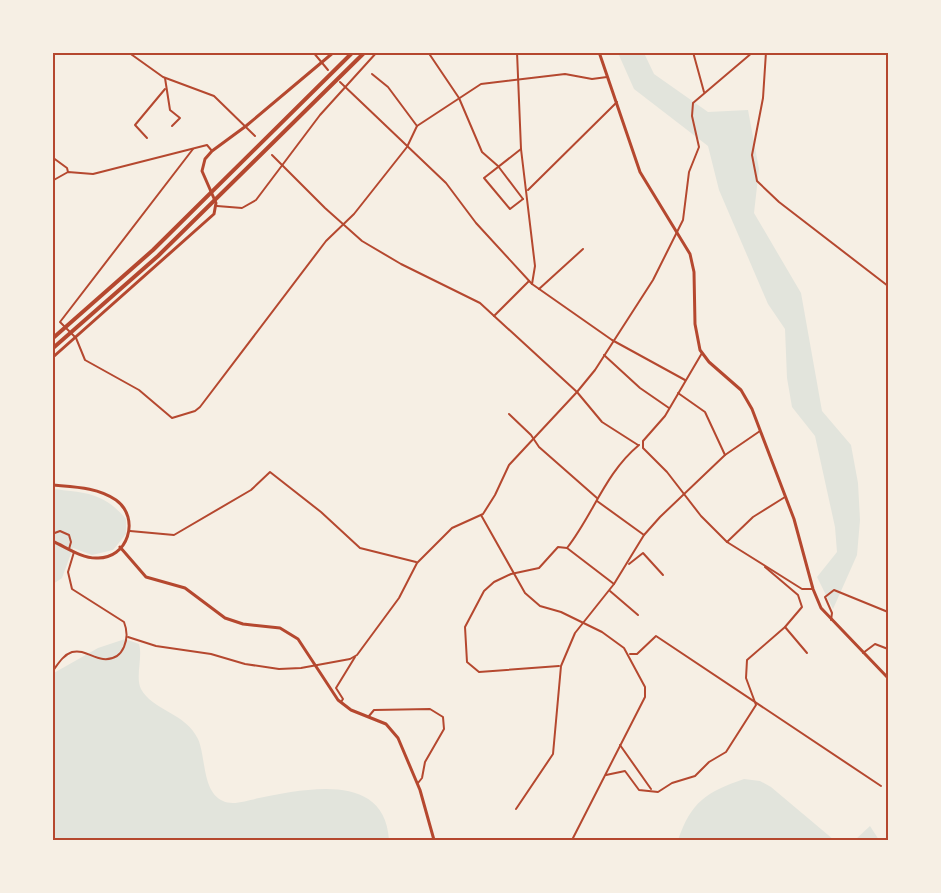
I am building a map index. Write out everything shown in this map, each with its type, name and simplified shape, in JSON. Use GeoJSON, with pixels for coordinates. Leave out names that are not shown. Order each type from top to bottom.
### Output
{"type":"FeatureCollection","features":[{"type":"Feature","properties":{"kind":"highway"},"geometry":{"type":"LineString","coordinates":[[52,339],[128,273],[353,52]]}},
{"type":"Feature","properties":{"kind":"highway"},"geometry":{"type":"LineString","coordinates":[[52,349],[150,264],[365,52]]}},
{"type":"Feature","properties":{"kind":"street"},"geometry":{"type":"LineString","coordinates":[[128,52],[165,78],[214,96],[255,136]]}},
{"type":"Feature","properties":{"kind":"street"},"geometry":{"type":"LineString","coordinates":[[313,52],[328,70]]}},
{"type":"Feature","properties":{"kind":"street"},"geometry":{"type":"LineString","coordinates":[[217,206],[202,175],[203,163],[212,151],[246,126],[333,52]]}},
{"type":"Feature","properties":{"kind":"street"},"geometry":{"type":"LineString","coordinates":[[217,206],[242,208],[249,206],[280,164],[377,52]]}},
{"type":"Feature","properties":{"kind":"street"},"geometry":{"type":"LineString","coordinates":[[428,52],[459,98],[487,159],[498,166],[523,199],[528,200]]}},
{"type":"Feature","properties":{"kind":"street"},"geometry":{"type":"LineString","coordinates":[[517,52],[516,81],[535,266],[532,284]]}},
{"type":"Feature","properties":{"kind":"street"},"geometry":{"type":"LineString","coordinates":[[599,52],[640,172],[693,263],[696,334],[702,353],[744,394],[786,497],[813,589],[821,608],[888,678]]}},
{"type":"Feature","properties":{"kind":"street"},"geometry":{"type":"LineString","coordinates":[[693,52],[704,92]]}},
{"type":"Feature","properties":{"kind":"street"},"geometry":{"type":"LineString","coordinates":[[341,703],[343,699],[336,688],[355,657],[399,598],[417,563],[452,528],[481,515],[495,495],[509,465],[577,392],[604,355],[652,280],[677,233],[685,212],[690,168],[699,147],[692,106],[704,92],[753,52]]}},
{"type":"Feature","properties":{"kind":"street"},"geometry":{"type":"LineString","coordinates":[[766,52],[763,98],[752,155],[757,181],[779,202],[888,286]]}},
{"type":"Feature","properties":{"kind":"street"},"geometry":{"type":"LineString","coordinates":[[372,74],[388,87],[417,126]]}},
{"type":"Feature","properties":{"kind":"street"},"geometry":{"type":"LineString","coordinates":[[193,149],[60,322],[76,338],[85,360],[139,390],[172,418],[195,411],[326,241],[344,225],[407,147],[417,126],[481,84],[565,74],[592,79],[607,77]]}},
{"type":"Feature","properties":{"kind":"street"},"geometry":{"type":"LineString","coordinates":[[165,78],[170,110],[180,118],[172,126]]}},
{"type":"Feature","properties":{"kind":"street"},"geometry":{"type":"LineString","coordinates":[[340,82],[446,183],[476,223],[532,284],[612,340],[685,380]]}},
{"type":"Feature","properties":{"kind":"street"},"geometry":{"type":"LineString","coordinates":[[147,138],[135,125],[165,89]]}},
{"type":"Feature","properties":{"kind":"street"},"geometry":{"type":"LineString","coordinates":[[527,191],[617,102]]}},
{"type":"Feature","properties":{"kind":"street"},"geometry":{"type":"LineString","coordinates":[[52,181],[68,172],[93,174],[207,145],[212,151]]}},
{"type":"Feature","properties":{"kind":"street"},"geometry":{"type":"LineString","coordinates":[[522,149],[484,178],[510,209],[523,199]]}},
{"type":"Feature","properties":{"kind":"street"},"geometry":{"type":"LineString","coordinates":[[272,155],[344,225],[381,253],[472,298],[494,316],[577,392],[602,422],[640,445],[727,542],[804,590],[813,589]]}},
{"type":"Feature","properties":{"kind":"street"},"geometry":{"type":"LineString","coordinates":[[52,157],[67,168],[68,172]]}},
{"type":"Feature","properties":{"kind":"street"},"geometry":{"type":"LineString","coordinates":[[52,358],[212,216],[217,206]]}},
{"type":"Feature","properties":{"kind":"street"},"geometry":{"type":"LineString","coordinates":[[539,289],[583,249]]}},
{"type":"Feature","properties":{"kind":"street"},"geometry":{"type":"LineString","coordinates":[[494,316],[529,281]]}},
{"type":"Feature","properties":{"kind":"street"},"geometry":{"type":"LineString","coordinates":[[567,548],[614,473],[669,408],[702,353]]}},
{"type":"Feature","properties":{"kind":"street"},"geometry":{"type":"LineString","coordinates":[[604,355],[640,388],[669,408]]}},
{"type":"Feature","properties":{"kind":"street"},"geometry":{"type":"LineString","coordinates":[[678,393],[705,412],[725,455]]}},
{"type":"Feature","properties":{"kind":"street"},"geometry":{"type":"LineString","coordinates":[[509,414],[539,447],[597,499],[644,535]]}},
{"type":"Feature","properties":{"kind":"street"},"geometry":{"type":"LineString","coordinates":[[516,809],[542,775],[553,754],[561,666],[567,647],[614,584],[644,535],[682,494],[725,455],[761,431]]}},
{"type":"Feature","properties":{"kind":"street"},"geometry":{"type":"LineString","coordinates":[[130,531],[174,535],[251,490],[270,472],[316,507],[360,548],[417,563]]}},
{"type":"Feature","properties":{"kind":"street"},"geometry":{"type":"LineString","coordinates":[[52,485],[97,490],[114,498],[128,513],[130,531],[112,555],[101,558],[74,552],[52,540]]}},
{"type":"Feature","properties":{"kind":"street"},"geometry":{"type":"LineString","coordinates":[[727,542],[753,517],[786,497]]}},
{"type":"Feature","properties":{"kind":"street"},"geometry":{"type":"LineString","coordinates":[[481,515],[520,587],[540,606],[561,612],[603,632],[629,654],[646,693],[572,840]]}},
{"type":"Feature","properties":{"kind":"street"},"geometry":{"type":"LineString","coordinates":[[52,534],[60,531],[69,535],[71,542],[69,549]]}},
{"type":"Feature","properties":{"kind":"street"},"geometry":{"type":"LineString","coordinates":[[120,547],[146,577],[185,588],[225,618],[290,632],[302,643],[341,703],[392,729],[402,745],[418,783],[434,840]]}},
{"type":"Feature","properties":{"kind":"street"},"geometry":{"type":"LineString","coordinates":[[561,666],[479,672],[467,662],[465,627],[475,606],[488,586],[513,574],[539,568],[554,548],[567,548],[614,584]]}},
{"type":"Feature","properties":{"kind":"street"},"geometry":{"type":"LineString","coordinates":[[52,672],[70,652],[86,652],[100,659],[116,656],[124,649],[128,637],[124,622],[78,595],[70,585],[68,572],[74,552]]}},
{"type":"Feature","properties":{"kind":"street"},"geometry":{"type":"LineString","coordinates":[[627,564],[643,553],[663,576]]}},
{"type":"Feature","properties":{"kind":"street"},"geometry":{"type":"LineString","coordinates":[[605,775],[625,771],[639,790],[658,792],[672,783],[695,776],[710,761],[724,754],[755,708],[746,678],[746,663],[799,612],[801,601],[798,595],[765,567]]}},
{"type":"Feature","properties":{"kind":"street"},"geometry":{"type":"LineString","coordinates":[[831,620],[832,613],[825,597],[834,590],[888,612]]}},
{"type":"Feature","properties":{"kind":"street"},"geometry":{"type":"LineString","coordinates":[[609,591],[638,615]]}},
{"type":"Feature","properties":{"kind":"street"},"geometry":{"type":"LineString","coordinates":[[785,627],[807,653]]}},
{"type":"Feature","properties":{"kind":"street"},"geometry":{"type":"LineString","coordinates":[[629,654],[637,654],[656,636],[881,786]]}},
{"type":"Feature","properties":{"kind":"street"},"geometry":{"type":"LineString","coordinates":[[128,637],[149,645],[211,654],[266,667],[292,669],[355,657]]}},
{"type":"Feature","properties":{"kind":"street"},"geometry":{"type":"LineString","coordinates":[[863,653],[875,644],[888,649]]}},
{"type":"Feature","properties":{"kind":"street"},"geometry":{"type":"LineString","coordinates":[[369,716],[374,710],[430,709],[443,717],[444,729],[425,762],[422,778],[418,783]]}},
{"type":"Feature","properties":{"kind":"street"},"geometry":{"type":"LineString","coordinates":[[620,745],[652,792]]}},
{"type":"Feature","properties":{"kind":"shaded area"},"geometry":{"type":"Polygon","coordinates":[[[618,53],[644,53],[654,74],[708,112],[748,110],[759,169],[754,213],[801,293],[822,411],[851,445],[858,483],[860,520],[857,555],[833,609],[817,577],[837,552],[835,527],[815,436],[792,407],[787,378],[785,329],[768,304],[719,190],[708,146],[634,89],[618,53]]]}},
{"type":"Feature","properties":{"kind":"shaded area"},"geometry":{"type":"Polygon","coordinates":[[[53,489],[85,493],[110,503],[126,519],[126,534],[113,550],[92,555],[73,548],[62,578],[53,584],[53,489]]]}},
{"type":"Feature","properties":{"kind":"shaded area"},"geometry":{"type":"Polygon","coordinates":[[[125,639],[139,644],[139,684],[146,696],[193,730],[201,746],[208,782],[216,796],[231,803],[319,789],[358,794],[373,803],[384,818],[389,840],[53,840],[52,674],[98,648],[125,639]]]}},
{"type":"Feature","properties":{"kind":"shaded area"},"geometry":{"type":"Polygon","coordinates":[[[744,779],[760,781],[771,787],[834,840],[678,840],[688,816],[702,800],[719,789],[744,779]]]}},
{"type":"Feature","properties":{"kind":"shaded area"},"geometry":{"type":"Polygon","coordinates":[[[870,826],[879,840],[855,840],[870,826]]]}}]}
